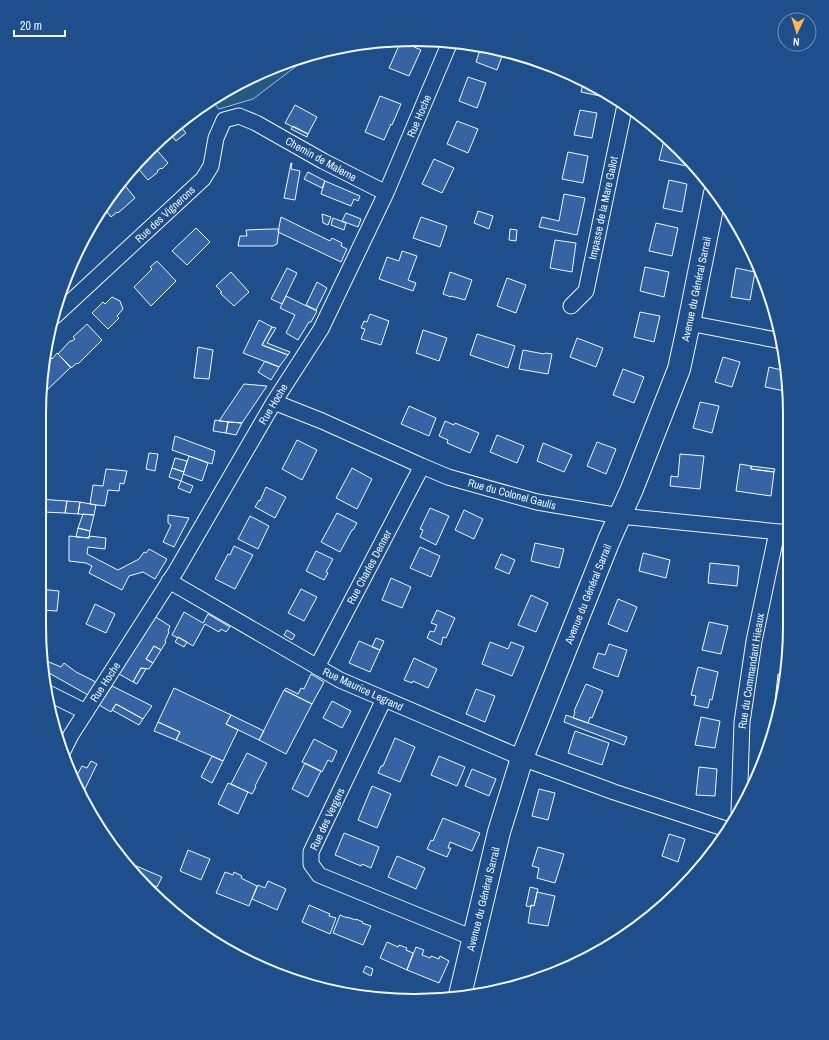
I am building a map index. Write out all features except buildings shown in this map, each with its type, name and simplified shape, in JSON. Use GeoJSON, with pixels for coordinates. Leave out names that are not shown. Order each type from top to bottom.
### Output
{"type":"FeatureCollection","features":[{"type":"Feature","properties":{"kind":"street","name":"Rue Hoche"},"geometry":{"type":"LineString","coordinates":[[66,745],[169,581],[274,402],[321,329],[386,193],[448,48]]}},
{"type":"Feature","properties":{"kind":"street","name":"Impasse de la Mare Gallot"},"geometry":{"type":"LineString","coordinates":[[571,306],[586,291],[623,111]]}},
{"type":"Feature","properties":{"kind":"street","name":"Rue des Vignerons"},"geometry":{"type":"LineString","coordinates":[[62,310],[203,179],[211,166],[216,138],[224,120],[238,116],[256,123]]}},
{"type":"Feature","properties":{"kind":"street","name":"Chemin de Malerne"},"geometry":{"type":"LineString","coordinates":[[256,123],[323,161],[386,193]]}},
{"type":"Feature","properties":{"kind":"street","name":"Avenue du Général Sarrail"},"geometry":{"type":"LineString","coordinates":[[461,991],[499,832],[522,758],[679,369],[714,200]]}},
{"type":"Feature","properties":{"kind":"street"},"geometry":{"type":"LineString","coordinates":[[689,323],[775,340]]}},
{"type":"Feature","properties":{"kind":"street","name":"Rue du Colonel Gaulis"},"geometry":{"type":"LineString","coordinates":[[274,402],[322,421],[422,466],[448,476],[537,502],[620,516],[783,532]]}},
{"type":"Feature","properties":{"kind":"street","name":"Rue Charles Denner"},"geometry":{"type":"LineString","coordinates":[[316,667],[422,466]]}},
{"type":"Feature","properties":{"kind":"street","name":"Rue du Commandant Hieaux"},"geometry":{"type":"LineString","coordinates":[[739,799],[742,722],[754,641],[783,532]]}},
{"type":"Feature","properties":{"kind":"street","name":"Rue Maurice Legrand"},"geometry":{"type":"LineString","coordinates":[[169,581],[340,680],[522,758]]}},
{"type":"Feature","properties":{"kind":"street"},"geometry":{"type":"LineString","coordinates":[[53,695],[86,712]]}},
{"type":"Feature","properties":{"kind":"street","name":"Rue des Vergers"},"geometry":{"type":"LineString","coordinates":[[384,699],[311,852],[311,864],[319,875],[473,938]]}},
{"type":"Feature","properties":{"kind":"street"},"geometry":{"type":"LineString","coordinates":[[522,758],[614,792],[722,828]]}},
{"type":"Feature","properties":{"kind":"shaded area"},"geometry":{"type":"Polygon","coordinates":[[[297,66],[253,99],[219,109],[215,105],[230,95],[273,74],[297,66]]]}}]}
